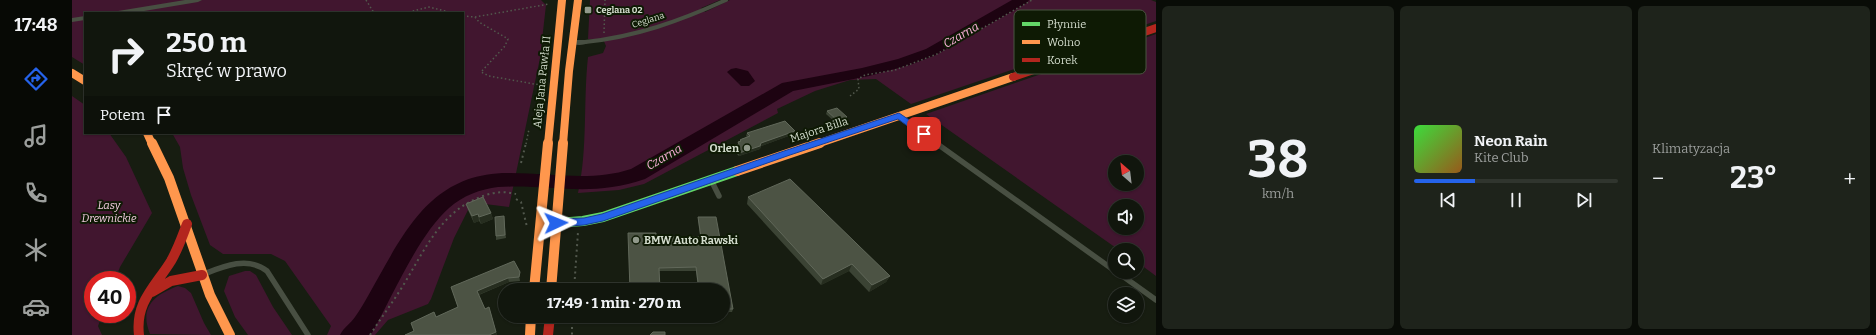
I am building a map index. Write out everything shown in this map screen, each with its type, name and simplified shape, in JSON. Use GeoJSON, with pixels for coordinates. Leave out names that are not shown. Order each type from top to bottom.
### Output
{"type":"FeatureCollection","features":[{"type":"Feature","properties":{"kind":"main road","name":"Aleja Jana Pawła II"},"geometry":{"type":"LineString","coordinates":[[535,283],[544,192],[549,117],[562,0]]}},
{"type":"Feature","properties":{"kind":"main road"},"geometry":{"type":"LineString","coordinates":[[552,283],[561,164],[578,0]]}},
{"type":"Feature","properties":{"kind":"main road","name":"Majora Billa"},"geometry":{"type":"LineString","coordinates":[[1146,31],[1156,28]]}},
{"type":"Feature","properties":{"kind":"main road"},"geometry":{"type":"LineString","coordinates":[[72,73],[84,80]]}},
{"type":"Feature","properties":{"kind":"main road","name":"Majora Billa"},"geometry":{"type":"LineString","coordinates":[[556,223],[593,220],[1022,74]]}},
{"type":"Feature","properties":{"kind":"main road"},"geometry":{"type":"LineString","coordinates":[[148,134],[160,155],[187,224],[202,275],[216,312],[230,335]]}},
{"type":"Feature","properties":{"kind":"main road"},"geometry":{"type":"LineString","coordinates":[[139,335],[137,329],[137,318],[141,306],[171,262],[187,224]]}},
{"type":"Feature","properties":{"kind":"main road"},"geometry":{"type":"LineString","coordinates":[[147,296],[161,286],[172,281],[202,275]]}},
{"type":"Feature","properties":{"kind":"main road"},"geometry":{"type":"LineString","coordinates":[[530,335],[531,323]]}},
{"type":"Feature","properties":{"kind":"main road"},"geometry":{"type":"LineString","coordinates":[[548,335],[549,323]]}},
{"type":"Feature","properties":{"kind":"street"},"geometry":{"type":"LineString","coordinates":[[124,12],[198,0]]}},
{"type":"Feature","properties":{"kind":"street"},"geometry":{"type":"LineString","coordinates":[[72,20],[84,18]]}},
{"type":"Feature","properties":{"kind":"street","name":"Ceglana"},"geometry":{"type":"LineString","coordinates":[[573,42],[585,42]]}},
{"type":"Feature","properties":{"kind":"lane","name":"Ceglana"},"geometry":{"type":"LineString","coordinates":[[585,42],[604,41],[651,31],[726,0]]}},
{"type":"Feature","properties":{"kind":"lane"},"geometry":{"type":"LineString","coordinates":[[899,116],[1108,265]]}},
{"type":"Feature","properties":{"kind":"lane"},"geometry":{"type":"LineString","coordinates":[[711,180],[719,196]]}},
{"type":"Feature","properties":{"kind":"lane"},"geometry":{"type":"LineString","coordinates":[[202,275],[223,267],[238,264],[249,263],[261,266],[267,271],[308,335]]}},
{"type":"Feature","properties":{"kind":"lane"},"geometry":{"type":"LineString","coordinates":[[1127,279],[1156,300]]}},
{"type":"Feature","properties":{"kind":"path"},"geometry":{"type":"LineString","coordinates":[[366,0],[373,12]]}},
{"type":"Feature","properties":{"kind":"path"},"geometry":{"type":"LineString","coordinates":[[604,41],[605,0]]}},
{"type":"Feature","properties":{"kind":"path"},"geometry":{"type":"LineString","coordinates":[[1014,10],[1032,0]]}},
{"type":"Feature","properties":{"kind":"path"},"geometry":{"type":"LineString","coordinates":[[464,16],[475,16],[549,4]]}},
{"type":"Feature","properties":{"kind":"path"},"geometry":{"type":"LineString","coordinates":[[408,12],[428,6],[450,12]]}},
{"type":"Feature","properties":{"kind":"path"},"geometry":{"type":"LineString","coordinates":[[850,96],[858,89],[858,79],[865,76],[895,70],[937,54],[1014,10]]}},
{"type":"Feature","properties":{"kind":"path"},"geometry":{"type":"LineString","coordinates":[[475,16],[479,22],[508,39],[505,46],[481,72],[489,76],[540,85]]}},
{"type":"Feature","properties":{"kind":"path"},"geometry":{"type":"LineString","coordinates":[[521,163],[529,129]]}},
{"type":"Feature","properties":{"kind":"path"},"geometry":{"type":"LineString","coordinates":[[370,335],[448,215],[460,206],[479,197],[500,192],[510,192],[516,194]]}},
{"type":"Feature","properties":{"kind":"path"},"geometry":{"type":"LineString","coordinates":[[574,283],[578,233]]}},
{"type":"Feature","properties":{"kind":"path"},"geometry":{"type":"LineString","coordinates":[[572,323],[572,335]]}},
{"type":"Feature","properties":{"kind":"green space"},"geometry":{"type":"Polygon","coordinates":[[[72,0],[541,0],[546,5],[540,58],[509,207],[485,204],[468,210],[454,238],[428,304],[388,320],[375,335],[327,335],[331,326],[285,261],[271,254],[223,254],[210,245],[191,195],[183,168],[180,147],[173,134],[464,134],[464,12],[84,12],[84,64],[72,57],[72,0]]]}},
{"type":"Feature","properties":{"kind":"green space"},"geometry":{"type":"Polygon","coordinates":[[[590,0],[720,0],[701,8],[705,12],[730,0],[1151,0],[1156,2],[1156,21],[1146,24],[1146,10],[1014,10],[1014,69],[911,104],[876,79],[850,80],[815,91],[777,109],[778,113],[644,184],[619,190],[578,193],[583,159],[588,57],[603,53],[606,46],[603,39],[588,39],[590,0]]]}},
{"type":"Feature","properties":{"kind":"green space"},"geometry":{"type":"Polygon","coordinates":[[[1156,34],[1156,276],[1144,267],[1144,243],[1109,243],[926,114],[1041,74],[1146,74],[1146,37],[1156,34]]]}},
{"type":"Feature","properties":{"kind":"green space","name":"Lasy Drewnickie"},"geometry":{"type":"Polygon","coordinates":[[[72,96],[84,104],[84,134],[110,134],[126,157],[152,213],[118,271],[84,271],[84,323],[99,323],[98,326],[102,335],[72,335],[72,96]]]}},
{"type":"Feature","properties":{"kind":"green space"},"geometry":{"type":"Polygon","coordinates":[[[250,271],[256,275],[273,307],[292,335],[248,335],[235,317],[224,291],[229,276],[250,271]]]}},
{"type":"Feature","properties":{"kind":"green space"},"geometry":{"type":"Polygon","coordinates":[[[178,286],[185,288],[191,293],[211,335],[150,334],[146,316],[151,303],[162,294],[178,286]]]}},
{"type":"Feature","properties":{"kind":"shaded area"},"geometry":{"type":"Polygon","coordinates":[[[736,68],[748,71],[755,81],[749,86],[741,86],[727,72],[736,68]]]}},
{"type":"Feature","properties":{"kind":"building"},"geometry":{"type":"Polygon","coordinates":[[[837,108],[847,117],[837,120],[827,111],[837,108]]]}},
{"type":"Feature","properties":{"kind":"building"},"geometry":{"type":"Polygon","coordinates":[[[785,121],[795,131],[761,143],[760,146],[739,153],[733,146],[739,144],[738,142],[741,141],[740,140],[750,136],[747,133],[785,121]]]}},
{"type":"Feature","properties":{"kind":"building"},"geometry":{"type":"Polygon","coordinates":[[[790,179],[890,276],[872,285],[852,264],[823,279],[748,197],[790,179]]]}},
{"type":"Feature","properties":{"kind":"building"},"geometry":{"type":"Polygon","coordinates":[[[483,197],[491,213],[479,217],[478,214],[472,216],[466,204],[483,197]]]}},
{"type":"Feature","properties":{"kind":"building"},"geometry":{"type":"Polygon","coordinates":[[[504,216],[505,235],[496,236],[495,217],[504,216]]]}},
{"type":"Feature","properties":{"kind":"building"},"geometry":{"type":"Polygon","coordinates":[[[698,217],[716,217],[728,283],[698,283],[696,267],[659,268],[660,283],[630,283],[628,233],[656,233],[656,237],[701,237],[698,217]]]}},
{"type":"Feature","properties":{"kind":"building"},"geometry":{"type":"Polygon","coordinates":[[[514,261],[520,272],[519,277],[508,278],[477,291],[485,309],[489,307],[496,332],[489,335],[405,335],[414,331],[411,323],[434,312],[436,317],[458,307],[451,287],[514,261]]]}},
{"type":"Feature","properties":{"kind":"building"},"geometry":{"type":"Polygon","coordinates":[[[730,293],[733,309],[730,309],[730,293]]]}},
{"type":"Feature","properties":{"kind":"building"},"geometry":{"type":"Polygon","coordinates":[[[653,332],[665,332],[665,335],[650,335],[653,332]]]}},
{"type":"Feature","properties":{"kind":"waterway","name":"Czarna"},"geometry":{"type":"LineString","coordinates":[[352,335],[363,325],[406,249],[426,220],[437,207],[459,192],[485,182],[498,180],[589,183],[614,181],[638,174],[788,87],[863,73],[904,62],[931,52],[1022,0]]}},
{"type":"Feature","properties":{"kind":"traffic: fast"},"geometry":{"type":"LineString","coordinates":[[556,223],[583,221],[603,217],[737,171]]}},
{"type":"Feature","properties":{"kind":"traffic: slow"},"geometry":{"type":"LineString","coordinates":[[535,283],[562,0]]}},
{"type":"Feature","properties":{"kind":"traffic: slow"},"geometry":{"type":"LineString","coordinates":[[552,283],[569,71],[578,0]]}},
{"type":"Feature","properties":{"kind":"traffic: slow"},"geometry":{"type":"LineString","coordinates":[[72,73],[84,80]]}},
{"type":"Feature","properties":{"kind":"traffic: slow"},"geometry":{"type":"LineString","coordinates":[[737,171],[1013,77]]}},
{"type":"Feature","properties":{"kind":"traffic: slow"},"geometry":{"type":"LineString","coordinates":[[147,134],[169,178],[210,295],[230,335]]}},
{"type":"Feature","properties":{"kind":"traffic: slow"},"geometry":{"type":"LineString","coordinates":[[530,335],[531,323]]}},
{"type":"Feature","properties":{"kind":"traffic: jam"},"geometry":{"type":"LineString","coordinates":[[1146,31],[1156,28]]}},
{"type":"Feature","properties":{"kind":"traffic: jam"},"geometry":{"type":"LineString","coordinates":[[1013,77],[1022,74]]}},
{"type":"Feature","properties":{"kind":"traffic: jam"},"geometry":{"type":"LineString","coordinates":[[139,335],[138,324],[142,305],[173,257],[187,224]]}},
{"type":"Feature","properties":{"kind":"traffic: jam"},"geometry":{"type":"LineString","coordinates":[[152,292],[171,281],[202,275]]}},
{"type":"Feature","properties":{"kind":"traffic: jam"},"geometry":{"type":"LineString","coordinates":[[548,335],[549,323]]}},
{"type":"Feature","properties":{"kind":"place","name":"Ceglana 02"},"geometry":{"type":"Point","coordinates":[588,10]}},
{"type":"Feature","properties":{"kind":"place","name":"Orlen"},"geometry":{"type":"Point","coordinates":[747,148]}},
{"type":"Feature","properties":{"kind":"place","name":"BMW Auto Rawski"},"geometry":{"type":"Point","coordinates":[636,240]}},
{"type":"Feature","properties":{"kind":"route"},"geometry":{"type":"LineString","coordinates":[[556,223],[584,222],[603,217],[899,116],[924,134]]}}]}
